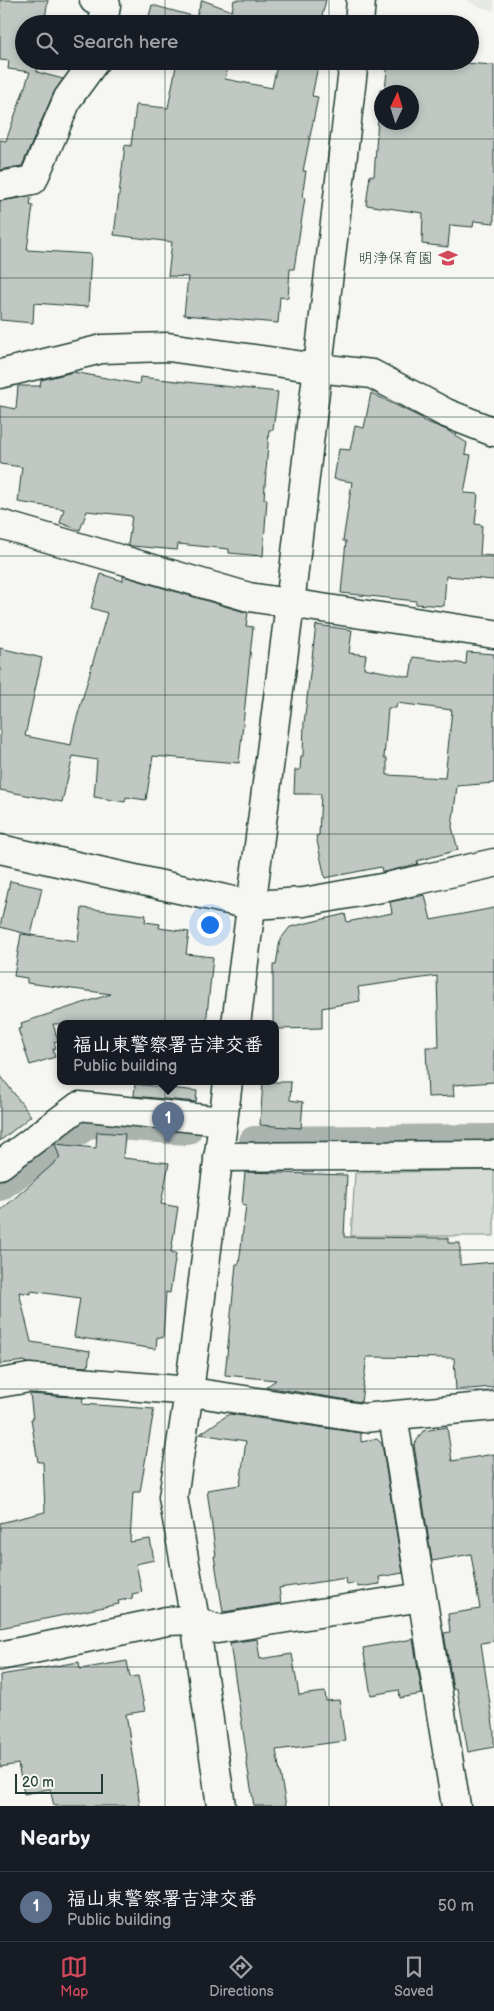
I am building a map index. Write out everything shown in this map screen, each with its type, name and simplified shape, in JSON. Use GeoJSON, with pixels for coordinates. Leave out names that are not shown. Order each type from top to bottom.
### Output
{"type":"FeatureCollection","features":[{"type":"Feature","properties":{"kind":"street"},"geometry":{"type":"LineString","coordinates":[[94,0],[106,5],[104,15]]}},
{"type":"Feature","properties":{"kind":"street"},"geometry":{"type":"LineString","coordinates":[[359,15],[361,0]]}},
{"type":"Feature","properties":{"kind":"street"},"geometry":{"type":"LineString","coordinates":[[0,186],[33,180],[68,98],[88,70]]}},
{"type":"Feature","properties":{"kind":"street"},"geometry":{"type":"LineString","coordinates":[[237,1020],[290,604],[353,70]]}},
{"type":"Feature","properties":{"kind":"street"},"geometry":{"type":"LineString","coordinates":[[0,374],[102,349],[168,347],[372,374],[446,413],[494,432]]}},
{"type":"Feature","properties":{"kind":"street"},"geometry":{"type":"LineString","coordinates":[[0,524],[249,597],[494,634]]}},
{"type":"Feature","properties":{"kind":"street"},"geometry":{"type":"LineString","coordinates":[[0,849],[251,905],[304,902],[387,887],[494,863]]}},
{"type":"Feature","properties":{"kind":"street"},"geometry":{"type":"LineString","coordinates":[[221,1806],[195,1620],[173,1497],[189,1392],[228,1085]]}},
{"type":"Feature","properties":{"kind":"street"},"geometry":{"type":"LineString","coordinates":[[0,1164],[79,1106],[223,1121]]}},
{"type":"Feature","properties":{"kind":"street"},"geometry":{"type":"LineString","coordinates":[[218,1157],[494,1155]]}},
{"type":"Feature","properties":{"kind":"street"},"geometry":{"type":"LineString","coordinates":[[0,1383],[29,1378],[189,1392],[363,1418],[494,1406]]}},
{"type":"Feature","properties":{"kind":"street"},"geometry":{"type":"LineString","coordinates":[[393,1416],[456,1806]]}},
{"type":"Feature","properties":{"kind":"street"},"geometry":{"type":"LineString","coordinates":[[0,1656],[167,1621],[195,1620],[216,1629],[422,1597]]}},
{"type":"Feature","properties":{"kind":"shaded area"},"geometry":{"type":"Polygon","coordinates":[[[466,0],[494,0],[494,11],[480,7],[466,0]]]}},
{"type":"Feature","properties":{"kind":"shaded area"},"geometry":{"type":"Polygon","coordinates":[[[494,1170],[494,1236],[351,1236],[355,1173],[494,1170]]]}},
{"type":"Feature","properties":{"kind":"building"},"geometry":{"type":"Polygon","coordinates":[[[0,0],[48,0],[46,15],[15,15],[15,70],[8,69],[9,61],[0,60],[0,0]]]}},
{"type":"Feature","properties":{"kind":"building"},"geometry":{"type":"Polygon","coordinates":[[[202,0],[232,11],[234,0],[326,0],[322,15],[197,15],[202,0]]]}},
{"type":"Feature","properties":{"kind":"building"},"geometry":{"type":"Polygon","coordinates":[[[152,5],[189,15],[149,15],[152,5]]]}},
{"type":"Feature","properties":{"kind":"building"},"geometry":{"type":"Polygon","coordinates":[[[479,64],[494,65],[494,223],[474,221],[473,227],[450,225],[448,247],[422,244],[423,213],[366,205],[370,175],[374,176],[377,130],[419,130],[419,85],[386,85],[387,70],[479,70],[479,64]]]}},
{"type":"Feature","properties":{"kind":"building"},"geometry":{"type":"Polygon","coordinates":[[[15,70],[37,70],[37,72],[63,79],[54,92],[22,166],[0,170],[0,140],[6,141],[30,72],[15,70]]]}},
{"type":"Feature","properties":{"kind":"building"},"geometry":{"type":"Polygon","coordinates":[[[175,70],[228,70],[225,79],[272,88],[276,70],[317,70],[312,96],[318,97],[303,171],[306,171],[302,197],[305,198],[294,269],[290,269],[288,298],[280,297],[278,323],[184,315],[188,277],[168,276],[172,242],[114,235],[125,145],[131,146],[136,105],[168,108],[175,70]]]}},
{"type":"Feature","properties":{"kind":"building"},"geometry":{"type":"Polygon","coordinates":[[[31,198],[30,205],[33,206],[27,250],[91,254],[88,307],[34,303],[33,323],[0,320],[0,201],[31,198]]]}},
{"type":"Feature","properties":{"kind":"building"},"geometry":{"type":"Polygon","coordinates":[[[73,372],[139,384],[140,377],[278,392],[273,430],[269,430],[264,499],[267,499],[263,556],[229,553],[229,549],[178,544],[177,550],[132,546],[128,545],[132,516],[87,511],[80,530],[60,523],[64,509],[18,502],[22,467],[0,464],[0,406],[16,409],[18,386],[40,386],[41,380],[73,372]]]}},
{"type":"Feature","properties":{"kind":"building"},"geometry":{"type":"Polygon","coordinates":[[[371,393],[422,418],[422,420],[447,430],[467,443],[465,454],[471,455],[464,493],[478,494],[475,524],[482,525],[480,555],[494,556],[494,580],[446,576],[444,606],[416,604],[416,601],[341,593],[346,541],[343,541],[352,482],[334,479],[339,449],[350,450],[355,426],[364,428],[371,393]]]}},
{"type":"Feature","properties":{"kind":"building"},"geometry":{"type":"Polygon","coordinates":[[[101,574],[123,581],[123,576],[248,613],[246,626],[253,627],[239,763],[153,756],[146,800],[126,797],[125,802],[94,797],[97,760],[73,756],[62,802],[0,790],[0,648],[42,658],[25,736],[71,745],[74,728],[107,613],[91,608],[101,574]]]}},
{"type":"Feature","properties":{"kind":"building"},"geometry":{"type":"Polygon","coordinates":[[[316,625],[352,630],[349,653],[366,655],[364,668],[410,677],[413,657],[466,664],[467,652],[494,654],[494,783],[457,786],[452,827],[458,850],[417,861],[418,864],[384,872],[382,872],[381,867],[325,878],[316,836],[319,835],[321,794],[294,794],[295,770],[300,770],[301,756],[303,756],[304,723],[316,625]],[[397,703],[396,708],[388,708],[384,758],[387,758],[387,775],[445,778],[452,710],[397,703]]]}},
{"type":"Feature","properties":{"kind":"building"},"geometry":{"type":"Polygon","coordinates":[[[10,881],[42,888],[31,935],[0,927],[10,881]]]}},
{"type":"Feature","properties":{"kind":"building"},"geometry":{"type":"Polygon","coordinates":[[[425,895],[431,920],[494,908],[494,1082],[453,1085],[454,1096],[428,1097],[426,1047],[439,1047],[437,976],[358,987],[360,1001],[322,1008],[322,1028],[279,1029],[279,1020],[273,1020],[273,965],[276,965],[280,940],[290,927],[345,914],[347,922],[392,913],[390,902],[425,895]]]}},
{"type":"Feature","properties":{"kind":"building"},"geometry":{"type":"Polygon","coordinates":[[[82,908],[146,915],[145,922],[160,924],[159,928],[189,932],[186,954],[213,957],[206,1020],[57,1020],[57,1024],[53,1024],[57,1038],[57,1041],[54,1042],[56,1048],[53,1049],[55,1057],[30,1065],[18,1029],[22,1028],[21,1023],[111,994],[27,983],[27,978],[14,976],[21,934],[78,941],[82,908]]]}},
{"type":"Feature","properties":{"kind":"building"},"geometry":{"type":"Polygon","coordinates":[[[0,1075],[31,1116],[0,1141],[0,1075]]]}},
{"type":"Feature","properties":{"kind":"building"},"geometry":{"type":"Polygon","coordinates":[[[279,1082],[291,1082],[290,1100],[303,1102],[301,1128],[260,1125],[263,1085],[279,1085],[279,1082]]]}},
{"type":"Feature","properties":{"kind":"building"},"geometry":{"type":"Polygon","coordinates":[[[135,1085],[197,1091],[196,1102],[134,1096],[135,1085]]]}},
{"type":"Feature","properties":{"kind":"building"},"geometry":{"type":"Polygon","coordinates":[[[97,1132],[125,1134],[123,1158],[169,1163],[161,1204],[178,1207],[171,1252],[176,1253],[170,1293],[166,1292],[163,1338],[157,1337],[156,1349],[74,1337],[80,1298],[31,1291],[31,1294],[19,1292],[31,1342],[90,1351],[88,1367],[25,1363],[25,1361],[0,1364],[0,1211],[60,1158],[55,1144],[96,1148],[97,1132]]]}},
{"type":"Feature","properties":{"kind":"building"},"geometry":{"type":"Polygon","coordinates":[[[245,1172],[347,1175],[344,1237],[448,1238],[448,1243],[460,1243],[460,1265],[494,1262],[494,1387],[456,1390],[454,1358],[367,1357],[361,1402],[266,1387],[276,1380],[225,1375],[236,1264],[239,1264],[246,1205],[242,1204],[245,1172]]]}},
{"type":"Feature","properties":{"kind":"building"},"geometry":{"type":"Polygon","coordinates":[[[30,1394],[83,1398],[82,1404],[154,1409],[140,1492],[133,1492],[130,1542],[150,1539],[154,1560],[136,1564],[142,1592],[132,1594],[133,1598],[118,1601],[119,1604],[0,1628],[0,1523],[45,1512],[43,1462],[38,1462],[31,1419],[33,1419],[30,1394]]]}},
{"type":"Feature","properties":{"kind":"building"},"geometry":{"type":"Polygon","coordinates":[[[229,1414],[361,1433],[361,1442],[377,1439],[382,1444],[403,1573],[379,1577],[380,1584],[358,1587],[357,1583],[347,1585],[346,1578],[279,1588],[281,1603],[223,1612],[214,1556],[216,1556],[207,1490],[240,1485],[246,1441],[200,1434],[229,1414]]]}},
{"type":"Feature","properties":{"kind":"building"},"geometry":{"type":"Polygon","coordinates":[[[447,1427],[452,1461],[494,1454],[494,1641],[481,1643],[494,1732],[494,1747],[468,1752],[457,1689],[453,1689],[444,1633],[450,1632],[448,1614],[480,1609],[471,1554],[432,1561],[414,1445],[423,1431],[447,1427]]]}},
{"type":"Feature","properties":{"kind":"building"},"geometry":{"type":"Polygon","coordinates":[[[257,1639],[260,1659],[292,1654],[299,1695],[325,1692],[326,1701],[339,1700],[345,1741],[276,1750],[286,1806],[254,1806],[230,1643],[257,1639]]]}},
{"type":"Feature","properties":{"kind":"building"},"geometry":{"type":"Polygon","coordinates":[[[413,1639],[422,1694],[400,1698],[399,1690],[371,1695],[363,1648],[413,1639]]]}},
{"type":"Feature","properties":{"kind":"building"},"geometry":{"type":"Polygon","coordinates":[[[127,1661],[130,1677],[138,1676],[145,1711],[126,1714],[140,1806],[54,1806],[50,1789],[24,1794],[18,1764],[0,1767],[0,1675],[79,1662],[80,1669],[127,1661]]]}},
{"type":"Feature","properties":{"kind":"waterway"},"geometry":{"type":"LineString","coordinates":[[0,1186],[89,1123],[187,1130]]}},
{"type":"Feature","properties":{"kind":"waterway"},"geometry":{"type":"LineString","coordinates":[[254,1141],[494,1139]]}},
{"type":"Feature","properties":{"kind":"place","name":"明浄保育園"},"geometry":{"type":"Point","coordinates":[448,258]}},
{"type":"Feature","properties":{"kind":"place","name":"福山東警察署吉津交番"},"geometry":{"type":"Point","coordinates":[168,1143]}}]}
